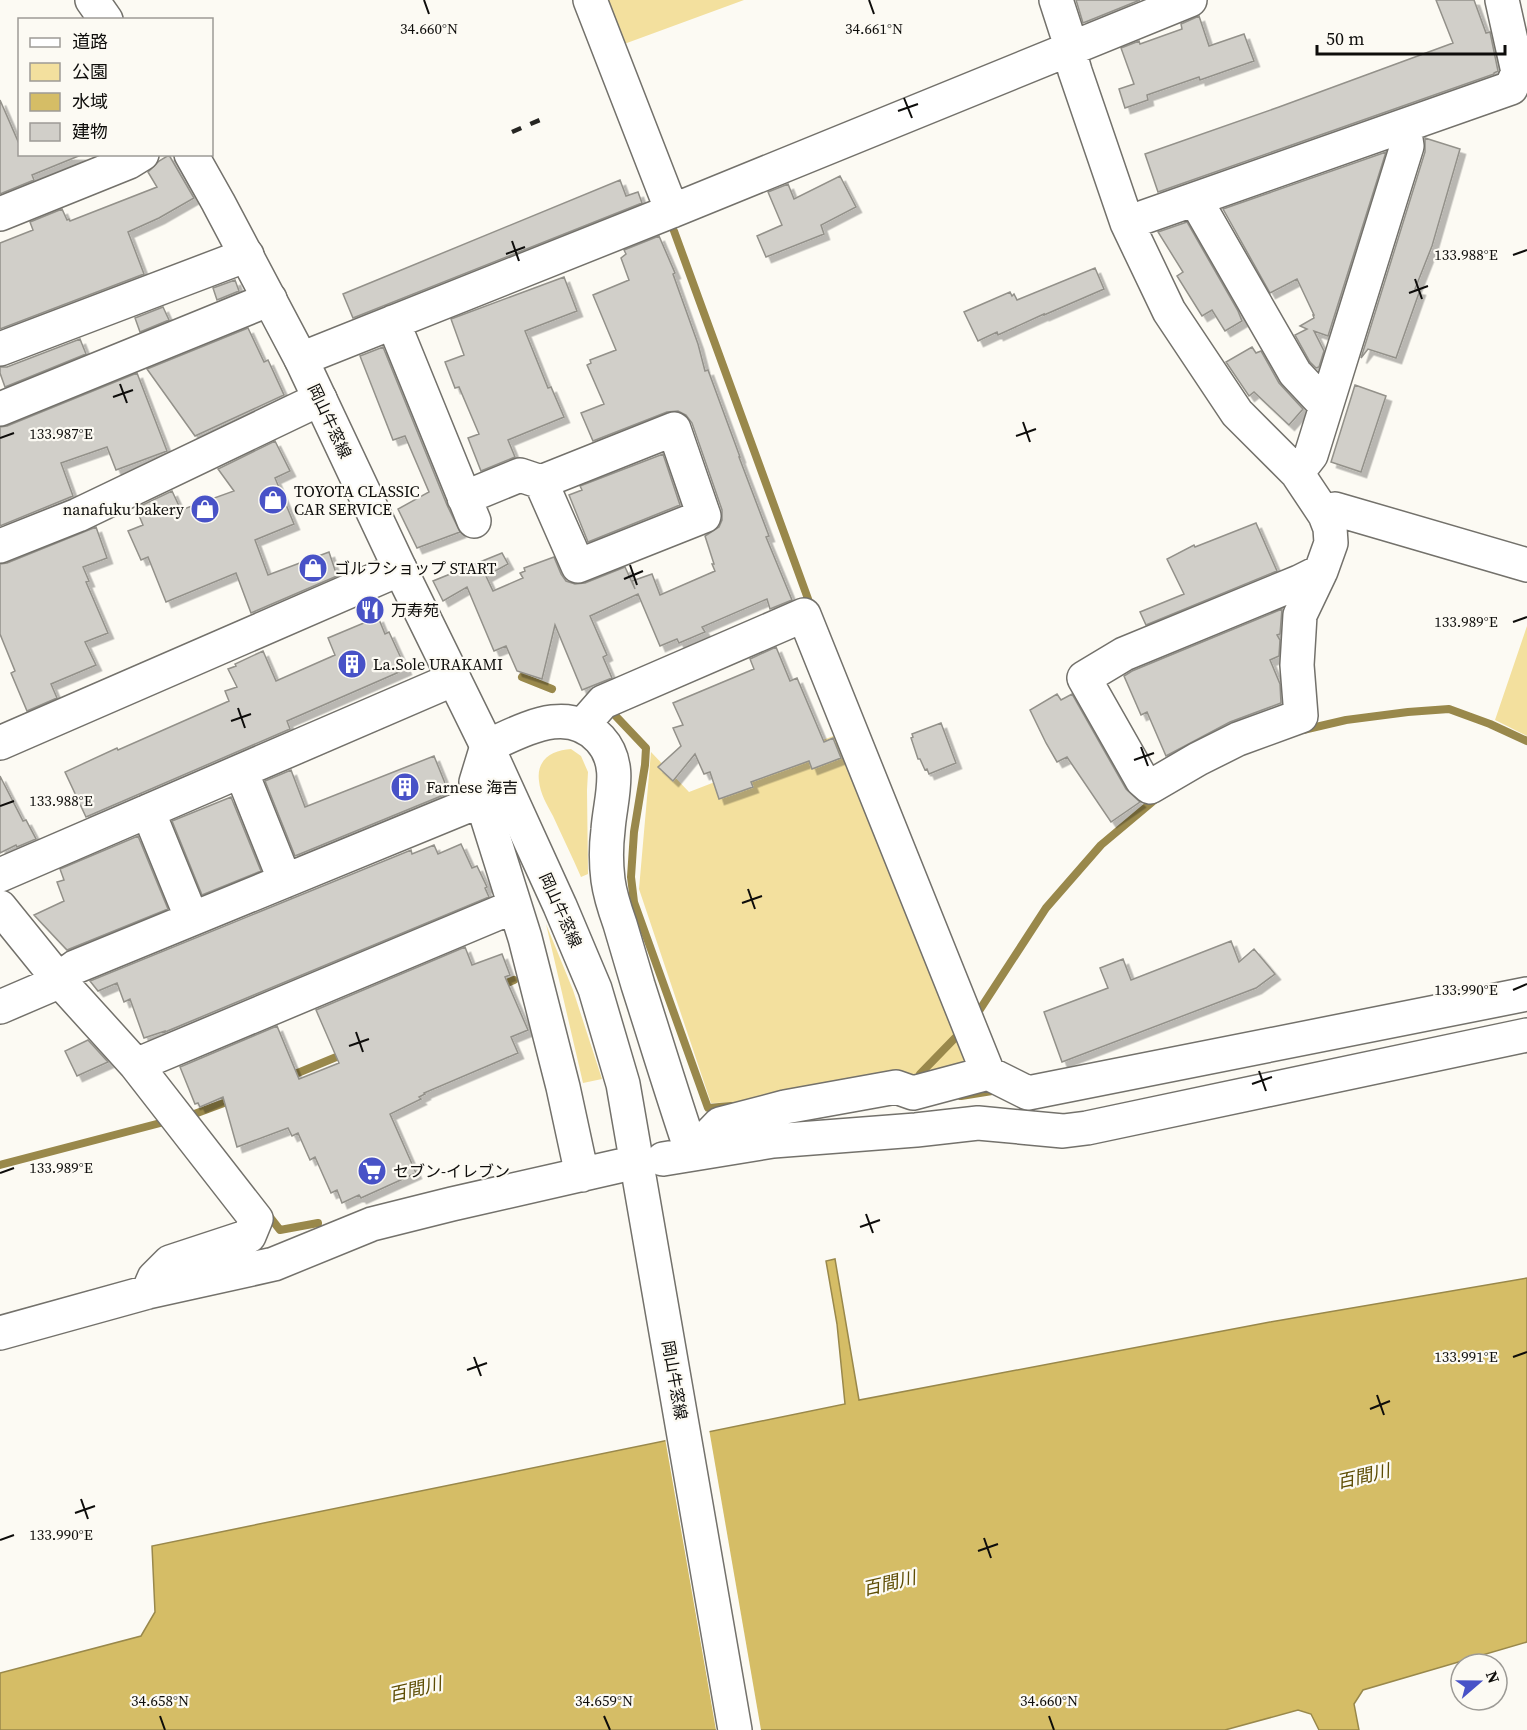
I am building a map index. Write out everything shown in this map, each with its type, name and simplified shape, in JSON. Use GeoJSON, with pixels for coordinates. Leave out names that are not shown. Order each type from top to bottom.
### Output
{"type":"FeatureCollection","features":[{"type":"Feature","properties":{"kind":"street"},"geometry":{"type":"LineString","coordinates":[[92,0],[105,18]]}},
{"type":"Feature","properties":{"kind":"street"},"geometry":{"type":"LineString","coordinates":[[591,0],[672,211]]}},
{"type":"Feature","properties":{"kind":"street"},"geometry":{"type":"LineString","coordinates":[[1056,0],[1068,37],[1069,50],[1127,223],[1169,311],[1237,413],[1302,467],[1330,528],[1330,543],[1321,571],[1300,615],[1296,665],[1301,716],[1238,739],[1150,787],[1142,780],[1084,678],[1124,654],[1321,571]]}},
{"type":"Feature","properties":{"kind":"street"},"geometry":{"type":"LineString","coordinates":[[301,359],[1190,0]]}},
{"type":"Feature","properties":{"kind":"street"},"geometry":{"type":"LineString","coordinates":[[1127,223],[1404,126],[1519,97],[1518,72],[1502,0]]}},
{"type":"Feature","properties":{"kind":"street"},"geometry":{"type":"LineString","coordinates":[[1302,467],[1311,455],[1407,146],[1404,126]]}},
{"type":"Feature","properties":{"kind":"street"},"geometry":{"type":"LineString","coordinates":[[0,214],[139,156]]}},
{"type":"Feature","properties":{"kind":"street","name":"岡山牛窓線"},"geometry":{"type":"LineString","coordinates":[[192,156],[301,359],[487,746],[561,906],[595,989],[624,1084],[735,1730]]}},
{"type":"Feature","properties":{"kind":"street"},"geometry":{"type":"LineString","coordinates":[[1195,199],[1295,374],[1326,406]]}},
{"type":"Feature","properties":{"kind":"street"},"geometry":{"type":"LineString","coordinates":[[0,349],[247,255]]}},
{"type":"Feature","properties":{"kind":"street"},"geometry":{"type":"LineString","coordinates":[[0,409],[270,299]]}},
{"type":"Feature","properties":{"kind":"street"},"geometry":{"type":"LineString","coordinates":[[393,322],[469,509],[520,475],[541,482],[674,429],[704,516],[578,566],[541,482]]}},
{"type":"Feature","properties":{"kind":"street"},"geometry":{"type":"LineString","coordinates":[[0,546],[78,515],[320,399]]}},
{"type":"Feature","properties":{"kind":"street"},"geometry":{"type":"LineString","coordinates":[[1325,515],[1335,509],[1527,565]]}},
{"type":"Feature","properties":{"kind":"street"},"geometry":{"type":"LineString","coordinates":[[0,743],[400,569]]}},
{"type":"Feature","properties":{"kind":"street"},"geometry":{"type":"LineString","coordinates":[[582,726],[603,702],[804,615],[987,1074]]}},
{"type":"Feature","properties":{"kind":"street"},"geometry":{"type":"LineString","coordinates":[[0,875],[454,679]]}},
{"type":"Feature","properties":{"kind":"street"},"geometry":{"type":"LineString","coordinates":[[582,1175],[563,1087],[525,938],[476,782],[487,746],[539,724],[554,721],[582,726],[599,738],[611,757],[614,787],[608,831],[608,880],[632,967],[678,1156]]}},
{"type":"Feature","properties":{"kind":"street"},"geometry":{"type":"LineString","coordinates":[[241,771],[285,881]]}},
{"type":"Feature","properties":{"kind":"street"},"geometry":{"type":"LineString","coordinates":[[0,1007],[49,986],[67,974],[192,919],[482,800]]}},
{"type":"Feature","properties":{"kind":"street"},"geometry":{"type":"LineString","coordinates":[[148,811],[192,919]]}},
{"type":"Feature","properties":{"kind":"street"},"geometry":{"type":"LineString","coordinates":[[144,1061],[515,906]]}},
{"type":"Feature","properties":{"kind":"street"},"geometry":{"type":"LineString","coordinates":[[0,908],[67,974],[144,1061],[256,1219],[249,1236],[170,1262],[154,1278],[148,1292]]}},
{"type":"Feature","properties":{"kind":"street"},"geometry":{"type":"LineString","coordinates":[[678,1156],[720,1125],[785,1107],[896,1087],[913,1093],[987,1074],[1028,1093],[1527,994]]}},
{"type":"Feature","properties":{"kind":"street"},"geometry":{"type":"LineString","coordinates":[[678,1156],[773,1141],[978,1123],[1063,1131],[1087,1128],[1527,1035]]}},
{"type":"Feature","properties":{"kind":"street"},"geometry":{"type":"LineString","coordinates":[[0,1333],[148,1292],[274,1264],[372,1224],[619,1166]]}},
{"type":"Feature","properties":{"kind":"green space"},"geometry":{"type":"Polygon","coordinates":[[[598,0],[744,0],[616,47],[598,0]]]}},
{"type":"Feature","properties":{"kind":"green space"},"geometry":{"type":"Polygon","coordinates":[[[1527,626],[1527,736],[1495,720],[1527,626]]]}},
{"type":"Feature","properties":{"kind":"green space"},"geometry":{"type":"Polygon","coordinates":[[[841,733],[972,1071],[747,1102],[711,1103],[639,889],[651,752],[689,792],[841,733]]]}},
{"type":"Feature","properties":{"kind":"green space"},"geometry":{"type":"Polygon","coordinates":[[[571,749],[581,756],[588,772],[588,874],[581,877],[544,799],[539,781],[540,767],[547,757],[558,751],[571,749]]]}},
{"type":"Feature","properties":{"kind":"green space"},"geometry":{"type":"Polygon","coordinates":[[[546,924],[573,990],[602,1079],[583,1083],[546,924]]]}},
{"type":"Feature","properties":{"kind":"water","name":"百間川"},"geometry":{"type":"Polygon","coordinates":[[[835,1259],[859,1400],[1270,1322],[1527,1278],[1527,1642],[1493,1652],[1449,1652],[1449,1665],[1363,1690],[1354,1704],[1359,1730],[1319,1730],[1311,1714],[1298,1710],[1225,1730],[0,1730],[0,1673],[141,1636],[155,1612],[152,1546],[845,1404],[837,1324],[826,1261],[835,1259]]]}},
{"type":"Feature","properties":{"kind":"pier"},"geometry":{"type":"Polygon","coordinates":[[[709,1429],[761,1730],[716,1730],[665,1438],[709,1429]]]}},
{"type":"Feature","properties":{"kind":"building"},"geometry":{"type":"Polygon","coordinates":[[[1076,0],[1140,0],[1083,23],[1076,0]]]}},
{"type":"Feature","properties":{"kind":"building"},"geometry":{"type":"Polygon","coordinates":[[[1436,0],[1474,0],[1486,33],[1490,32],[1498,71],[1158,192],[1145,154],[1453,43],[1436,0]]]}},
{"type":"Feature","properties":{"kind":"building"},"geometry":{"type":"Polygon","coordinates":[[[1199,16],[1209,46],[1244,34],[1254,61],[1147,95],[1148,100],[1125,108],[1119,89],[1134,84],[1121,48],[1139,41],[1140,44],[1182,29],[1181,24],[1199,16]]]}},
{"type":"Feature","properties":{"kind":"building"},"geometry":{"type":"Polygon","coordinates":[[[0,100],[18,141],[18,156],[79,156],[32,175],[34,180],[0,194],[0,100]]]}},
{"type":"Feature","properties":{"kind":"building"},"geometry":{"type":"Polygon","coordinates":[[[1425,138],[1460,149],[1432,246],[1415,289],[1420,290],[1396,358],[1368,349],[1361,358],[1425,152],[1425,138]]]}},
{"type":"Feature","properties":{"kind":"building"},"geometry":{"type":"Polygon","coordinates":[[[1386,152],[1328,336],[1314,331],[1324,351],[1319,367],[1316,368],[1310,362],[1295,335],[1307,329],[1300,326],[1314,318],[1297,279],[1270,293],[1223,209],[1386,152]]]}},
{"type":"Feature","properties":{"kind":"building"},"geometry":{"type":"Polygon","coordinates":[[[170,156],[194,198],[128,232],[144,274],[0,329],[0,243],[33,230],[30,222],[62,209],[67,220],[70,221],[157,187],[148,172],[159,161],[170,156]]]}},
{"type":"Feature","properties":{"kind":"building"},"geometry":{"type":"Polygon","coordinates":[[[840,176],[856,207],[821,225],[824,234],[766,257],[757,236],[782,225],[768,192],[788,184],[794,199],[840,176]]]}},
{"type":"Feature","properties":{"kind":"building"},"geometry":{"type":"Polygon","coordinates":[[[620,180],[626,196],[638,192],[642,203],[353,318],[343,294],[620,180]]]}},
{"type":"Feature","properties":{"kind":"building"},"geometry":{"type":"Polygon","coordinates":[[[1187,222],[1242,321],[1225,331],[1212,310],[1202,316],[1177,276],[1183,272],[1158,232],[1187,222]]]}},
{"type":"Feature","properties":{"kind":"building"},"geometry":{"type":"Polygon","coordinates":[[[659,236],[675,273],[673,274],[698,344],[705,371],[708,370],[769,536],[766,537],[792,600],[770,609],[767,599],[702,627],[705,632],[679,643],[677,639],[660,646],[638,594],[590,616],[607,655],[603,657],[612,678],[582,690],[555,625],[542,679],[517,671],[506,646],[494,651],[467,587],[443,601],[433,581],[502,553],[508,564],[486,576],[493,591],[523,578],[520,573],[525,571],[524,568],[554,557],[566,581],[575,584],[585,583],[625,567],[635,589],[632,581],[652,574],[660,595],[715,571],[705,536],[719,527],[722,510],[692,423],[686,415],[678,411],[667,412],[593,441],[581,413],[604,404],[587,365],[591,363],[590,360],[616,350],[593,295],[629,280],[621,258],[626,254],[624,250],[659,236]]]}},
{"type":"Feature","properties":{"kind":"building"},"geometry":{"type":"Polygon","coordinates":[[[1095,268],[1104,289],[998,335],[997,332],[978,341],[964,312],[1010,292],[1017,300],[1095,268]]]}},
{"type":"Feature","properties":{"kind":"building"},"geometry":{"type":"Polygon","coordinates":[[[564,277],[577,311],[525,331],[548,388],[551,387],[564,417],[508,440],[515,457],[481,471],[468,438],[479,434],[459,387],[455,388],[445,362],[464,355],[451,319],[564,277]]]}},
{"type":"Feature","properties":{"kind":"building"},"geometry":{"type":"Polygon","coordinates":[[[235,280],[239,291],[217,300],[213,288],[235,280]]]}},
{"type":"Feature","properties":{"kind":"building"},"geometry":{"type":"Polygon","coordinates":[[[163,307],[169,320],[140,332],[135,318],[163,307]]]}},
{"type":"Feature","properties":{"kind":"building"},"geometry":{"type":"Polygon","coordinates":[[[248,328],[264,362],[268,360],[284,395],[195,436],[147,369],[248,328]]]}},
{"type":"Feature","properties":{"kind":"building"},"geometry":{"type":"Polygon","coordinates":[[[80,339],[86,354],[5,387],[0,367],[7,367],[80,339]]]}},
{"type":"Feature","properties":{"kind":"building"},"geometry":{"type":"Polygon","coordinates":[[[383,347],[460,532],[417,548],[398,509],[429,492],[405,436],[393,440],[360,356],[383,347]]]}},
{"type":"Feature","properties":{"kind":"building"},"geometry":{"type":"Polygon","coordinates":[[[1252,347],[1256,353],[1261,351],[1279,383],[1303,409],[1289,425],[1254,392],[1249,396],[1226,362],[1252,347]]]}},
{"type":"Feature","properties":{"kind":"building"},"geometry":{"type":"Polygon","coordinates":[[[137,373],[167,451],[116,470],[107,447],[61,463],[73,496],[0,526],[0,427],[137,373]]]}},
{"type":"Feature","properties":{"kind":"building"},"geometry":{"type":"Polygon","coordinates":[[[1355,385],[1386,396],[1361,472],[1331,462],[1355,385]]]}},
{"type":"Feature","properties":{"kind":"building"},"geometry":{"type":"Polygon","coordinates":[[[275,441],[290,471],[275,478],[294,524],[255,540],[268,575],[329,552],[337,576],[251,613],[236,573],[166,602],[148,557],[141,560],[128,531],[143,525],[136,508],[172,491],[181,510],[234,491],[218,469],[275,441]]]}},
{"type":"Feature","properties":{"kind":"building"},"geometry":{"type":"Polygon","coordinates":[[[663,454],[680,505],[588,542],[569,495],[582,490],[580,486],[663,454]]]}},
{"type":"Feature","properties":{"kind":"building"},"geometry":{"type":"Polygon","coordinates":[[[1256,523],[1277,571],[1146,625],[1140,612],[1184,594],[1167,559],[1194,545],[1195,547],[1256,523]]]}},
{"type":"Feature","properties":{"kind":"building"},"geometry":{"type":"Polygon","coordinates":[[[96,527],[107,558],[83,567],[89,581],[86,582],[108,633],[85,642],[96,665],[51,684],[57,698],[27,711],[11,673],[15,671],[0,634],[0,564],[96,527]]]}},
{"type":"Feature","properties":{"kind":"building"},"geometry":{"type":"Polygon","coordinates":[[[1282,609],[1280,634],[1277,635],[1280,640],[1279,656],[1270,660],[1280,684],[1281,703],[1230,722],[1166,756],[1147,712],[1141,715],[1124,676],[1282,609]]]}},
{"type":"Feature","properties":{"kind":"building"},"geometry":{"type":"Polygon","coordinates":[[[378,617],[385,634],[389,632],[406,669],[287,721],[290,729],[86,817],[65,772],[229,701],[225,691],[237,687],[228,669],[236,666],[235,664],[263,651],[276,681],[335,655],[328,638],[378,617]]]}},
{"type":"Feature","properties":{"kind":"building"},"geometry":{"type":"Polygon","coordinates":[[[776,647],[790,681],[797,678],[824,742],[833,738],[841,758],[812,769],[809,761],[751,782],[753,787],[719,799],[710,772],[704,774],[695,754],[673,781],[658,767],[681,746],[673,728],[683,725],[673,703],[754,669],[750,659],[776,647]]]}},
{"type":"Feature","properties":{"kind":"building"},"geometry":{"type":"Polygon","coordinates":[[[1057,694],[1061,700],[1072,694],[1126,789],[1140,802],[1111,822],[1067,757],[1057,762],[1030,710],[1057,694]]]}},
{"type":"Feature","properties":{"kind":"building"},"geometry":{"type":"Polygon","coordinates":[[[941,723],[956,763],[929,774],[918,759],[911,738],[912,734],[941,723]]]}},
{"type":"Feature","properties":{"kind":"building"},"geometry":{"type":"Polygon","coordinates":[[[434,756],[447,788],[444,790],[446,794],[295,856],[265,781],[291,770],[305,807],[434,756]]]}},
{"type":"Feature","properties":{"kind":"building"},"geometry":{"type":"Polygon","coordinates":[[[0,776],[23,821],[26,820],[36,839],[0,853],[0,776]]]}},
{"type":"Feature","properties":{"kind":"building"},"geometry":{"type":"Polygon","coordinates":[[[231,797],[261,871],[202,895],[172,821],[231,797]]]}},
{"type":"Feature","properties":{"kind":"building"},"geometry":{"type":"Polygon","coordinates":[[[138,836],[168,909],[67,950],[34,915],[64,901],[57,882],[64,880],[60,869],[138,836]]]}},
{"type":"Feature","properties":{"kind":"building"},"geometry":{"type":"Polygon","coordinates":[[[461,844],[472,868],[477,866],[489,897],[165,1032],[144,1038],[130,999],[124,1002],[117,983],[98,991],[90,981],[411,850],[412,854],[434,845],[438,854],[461,844]]]}},
{"type":"Feature","properties":{"kind":"building"},"geometry":{"type":"Polygon","coordinates":[[[1231,941],[1239,962],[1254,949],[1275,974],[1256,988],[1062,1062],[1044,1012],[1108,988],[1100,968],[1123,959],[1131,980],[1231,941]]]}},
{"type":"Feature","properties":{"kind":"building"},"geometry":{"type":"Polygon","coordinates":[[[465,947],[472,965],[502,954],[510,975],[505,977],[528,1030],[511,1037],[518,1053],[424,1093],[419,1097],[421,1099],[390,1114],[416,1173],[361,1198],[359,1195],[342,1203],[337,1190],[331,1193],[315,1157],[310,1160],[298,1133],[292,1136],[288,1128],[237,1147],[223,1097],[200,1107],[198,1103],[195,1104],[180,1067],[277,1026],[299,1079],[339,1063],[316,1010],[465,947]]]}},
{"type":"Feature","properties":{"kind":"building"},"geometry":{"type":"Polygon","coordinates":[[[88,1040],[108,1062],[77,1076],[65,1051],[88,1040]]]}},
{"type":"Feature","properties":{"kind":"waterway"},"geometry":{"type":"LineString","coordinates":[[674,231],[811,607]]}},
{"type":"Feature","properties":{"kind":"waterway"},"geometry":{"type":"LineString","coordinates":[[522,677],[552,689]]}},
{"type":"Feature","properties":{"kind":"waterway"},"geometry":{"type":"LineString","coordinates":[[1303,730],[1346,720],[1449,709],[1527,741]]}},
{"type":"Feature","properties":{"kind":"waterway"},"geometry":{"type":"LineString","coordinates":[[610,710],[646,748],[634,832],[631,877],[634,902],[708,1108],[731,1106]]}},
{"type":"Feature","properties":{"kind":"waterway"},"geometry":{"type":"LineString","coordinates":[[978,1017],[977,1014],[1046,908],[1101,845],[1157,798]]}},
{"type":"Feature","properties":{"kind":"waterway"},"geometry":{"type":"LineString","coordinates":[[500,986],[514,980]]}},
{"type":"Feature","properties":{"kind":"waterway"},"geometry":{"type":"LineString","coordinates":[[920,1074],[955,1038]]}},
{"type":"Feature","properties":{"kind":"waterway"},"geometry":{"type":"LineString","coordinates":[[288,1077],[346,1053]]}},
{"type":"Feature","properties":{"kind":"waterway"},"geometry":{"type":"LineString","coordinates":[[961,1096],[992,1091]]}},
{"type":"Feature","properties":{"kind":"waterway"},"geometry":{"type":"LineString","coordinates":[[189,1116],[232,1100]]}},
{"type":"Feature","properties":{"kind":"waterway"},"geometry":{"type":"LineString","coordinates":[[0,1165],[168,1121]]}},
{"type":"Feature","properties":{"kind":"waterway"},"geometry":{"type":"LineString","coordinates":[[266,1212],[280,1230],[318,1223]]}},
{"type":"Feature","properties":{"kind":"railway"},"geometry":{"type":"LineString","coordinates":[[512,132],[542,119]]}},
{"type":"Feature","properties":{"kind":"place","name":"TOYOTA CLASSIC CAR SERVICE"},"geometry":{"type":"Point","coordinates":[273,500]}},
{"type":"Feature","properties":{"kind":"place","name":"nanafuku bakery"},"geometry":{"type":"Point","coordinates":[205,509]}},
{"type":"Feature","properties":{"kind":"place","name":"ゴルフショップ START"},"geometry":{"type":"Point","coordinates":[313,568]}},
{"type":"Feature","properties":{"kind":"place","name":"万寿苑"},"geometry":{"type":"Point","coordinates":[370,610]}},
{"type":"Feature","properties":{"kind":"place","name":"La.Sole URAKAMI"},"geometry":{"type":"Point","coordinates":[352,664]}},
{"type":"Feature","properties":{"kind":"place","name":"Farnese 海吉"},"geometry":{"type":"Point","coordinates":[405,787]}},
{"type":"Feature","properties":{"kind":"place","name":"セブン-イレブン"},"geometry":{"type":"Point","coordinates":[372,1171]}}]}
